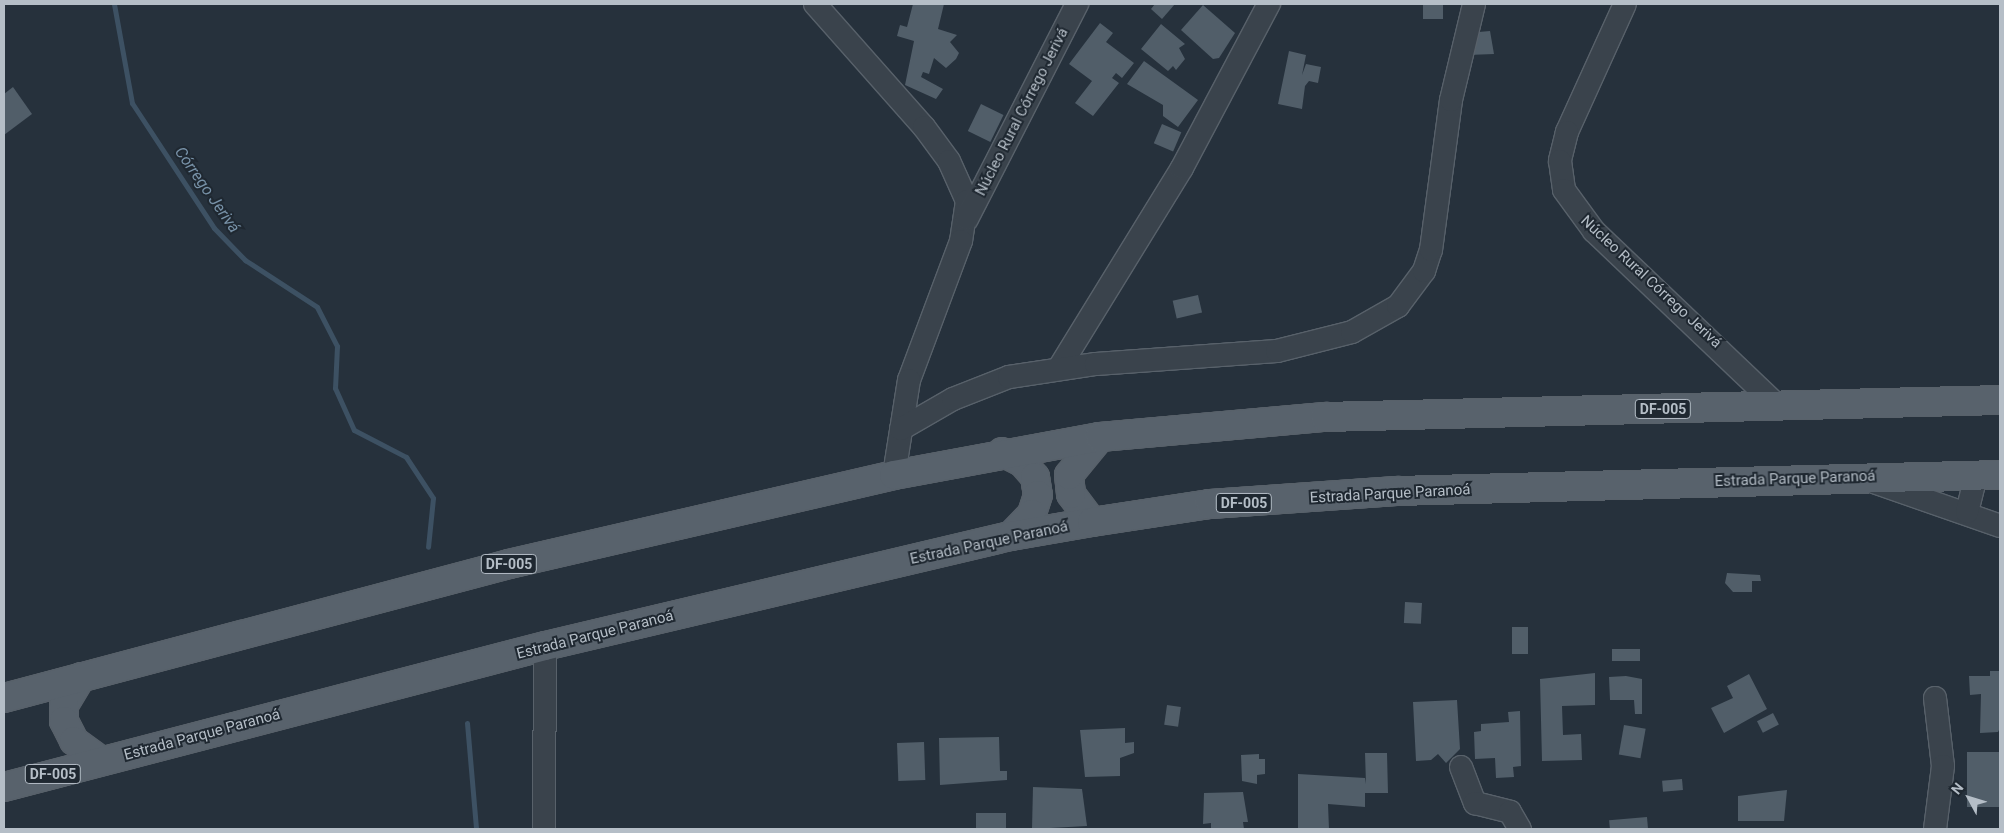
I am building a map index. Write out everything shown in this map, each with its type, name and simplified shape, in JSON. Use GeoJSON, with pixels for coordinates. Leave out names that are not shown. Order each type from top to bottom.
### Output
{"type":"FeatureCollection","features":[{"type":"Feature","properties":{"kind":"main road","name":"DF-005"},"geometry":{"type":"LineString","coordinates":[[4,698],[509,564],[894,475],[1002,452],[1100,437],[1325,417],[2000,400]]}},
{"type":"Feature","properties":{"kind":"main road"},"geometry":{"type":"LineString","coordinates":[[1092,522],[1071,494],[1069,474],[1100,437]]}},
{"type":"Feature","properties":{"kind":"main road"},"geometry":{"type":"LineString","coordinates":[[1002,452],[1035,477],[1038,495],[1032,514],[1011,536]]}},
{"type":"Feature","properties":{"kind":"main road","name":"Estrada Parque Paranoá"},"geometry":{"type":"LineString","coordinates":[[4,787],[545,646],[1011,536],[1092,522],[1210,504],[1397,491],[1854,476],[1988,475]]}},
{"type":"Feature","properties":{"kind":"main road"},"geometry":{"type":"LineString","coordinates":[[81,677],[64,705],[64,721],[74,741],[102,761]]}},
{"type":"Feature","properties":{"kind":"street"},"geometry":{"type":"LineString","coordinates":[[815,4],[892,88],[950,161],[967,202],[966,220]]}},
{"type":"Feature","properties":{"kind":"street","name":"Núcleo Rural Córrego Jerivá"},"geometry":{"type":"LineString","coordinates":[[894,475],[909,380],[966,220],[1077,4]]}},
{"type":"Feature","properties":{"kind":"street"},"geometry":{"type":"LineString","coordinates":[[1059,368],[1182,168],[1270,4]]}},
{"type":"Feature","properties":{"kind":"street"},"geometry":{"type":"LineString","coordinates":[[900,429],[981,386],[1059,368],[1277,351],[1352,332],[1398,306],[1424,271],[1431,250],[1451,100],[1474,4]]}},
{"type":"Feature","properties":{"kind":"street","name":"Núcleo Rural Córrego Jerivá"},"geometry":{"type":"LineString","coordinates":[[1625,4],[1567,132],[1560,161],[1564,190],[1594,231],[1778,406]]}},
{"type":"Feature","properties":{"kind":"street"},"geometry":{"type":"LineString","coordinates":[[1967,512],[1988,475]]}},
{"type":"Feature","properties":{"kind":"street"},"geometry":{"type":"LineString","coordinates":[[1854,476],[1967,512],[2000,526]]}},
{"type":"Feature","properties":{"kind":"street"},"geometry":{"type":"LineString","coordinates":[[544,829],[545,646]]}},
{"type":"Feature","properties":{"kind":"street"},"geometry":{"type":"LineString","coordinates":[[1935,698],[1943,766],[1935,829]]}},
{"type":"Feature","properties":{"kind":"street"},"geometry":{"type":"LineString","coordinates":[[1461,767],[1475,803],[1510,812],[1520,829]]}},
{"type":"Feature","properties":{"kind":"building"},"geometry":{"type":"Polygon","coordinates":[[[913,4],[944,4],[938,29],[957,35],[950,42],[959,53],[956,59],[946,68],[934,58],[929,74],[923,72],[921,77],[943,89],[936,99],[905,85],[914,41],[897,36],[900,25],[907,27],[913,4]]]}},
{"type":"Feature","properties":{"kind":"building"},"geometry":{"type":"Polygon","coordinates":[[[1155,4],[1175,4],[1162,19],[1151,9],[1155,4]]]}},
{"type":"Feature","properties":{"kind":"building"},"geometry":{"type":"Polygon","coordinates":[[[1423,4],[1443,4],[1443,19],[1423,19],[1423,4]]]}},
{"type":"Feature","properties":{"kind":"building"},"geometry":{"type":"Polygon","coordinates":[[[1203,5],[1235,33],[1219,58],[1213,59],[1181,30],[1203,5]]]}},
{"type":"Feature","properties":{"kind":"building"},"geometry":{"type":"Polygon","coordinates":[[[1100,23],[1113,33],[1106,42],[1134,63],[1122,78],[1116,73],[1112,78],[1119,83],[1093,116],[1075,103],[1092,81],[1069,64],[1100,23]]]}},
{"type":"Feature","properties":{"kind":"building"},"geometry":{"type":"Polygon","coordinates":[[[1161,24],[1185,44],[1179,48],[1185,59],[1176,70],[1173,66],[1168,71],[1141,49],[1161,24]]]}},
{"type":"Feature","properties":{"kind":"building"},"geometry":{"type":"Polygon","coordinates":[[[1490,31],[1494,54],[1468,55],[1467,33],[1490,31]]]}},
{"type":"Feature","properties":{"kind":"building"},"geometry":{"type":"Polygon","coordinates":[[[1289,51],[1306,55],[1302,75],[1306,64],[1321,67],[1318,83],[1309,81],[1305,86],[1302,109],[1278,104],[1289,51]]]}},
{"type":"Feature","properties":{"kind":"building"},"geometry":{"type":"Polygon","coordinates":[[[1144,61],[1198,100],[1178,127],[1163,116],[1163,105],[1127,84],[1144,61]]]}},
{"type":"Feature","properties":{"kind":"building"},"geometry":{"type":"Polygon","coordinates":[[[13,87],[32,114],[4,135],[4,94],[13,87]]]}},
{"type":"Feature","properties":{"kind":"building"},"geometry":{"type":"Polygon","coordinates":[[[981,104],[1003,115],[990,142],[968,131],[981,104]]]}},
{"type":"Feature","properties":{"kind":"building"},"geometry":{"type":"Polygon","coordinates":[[[1162,124],[1181,132],[1173,152],[1154,143],[1162,124]]]}},
{"type":"Feature","properties":{"kind":"building"},"geometry":{"type":"Polygon","coordinates":[[[1198,295],[1202,313],[1177,318],[1173,301],[1198,295]]]}},
{"type":"Feature","properties":{"kind":"building"},"geometry":{"type":"Polygon","coordinates":[[[1727,573],[1760,575],[1761,581],[1752,581],[1752,592],[1733,592],[1725,583],[1727,573]]]}},
{"type":"Feature","properties":{"kind":"building"},"geometry":{"type":"Polygon","coordinates":[[[1405,602],[1422,603],[1421,624],[1404,623],[1405,602]]]}},
{"type":"Feature","properties":{"kind":"building"},"geometry":{"type":"Polygon","coordinates":[[[1512,627],[1528,627],[1528,654],[1512,654],[1512,627]]]}},
{"type":"Feature","properties":{"kind":"building"},"geometry":{"type":"Polygon","coordinates":[[[1612,649],[1640,649],[1640,661],[1612,661],[1612,649]]]}},
{"type":"Feature","properties":{"kind":"building"},"geometry":{"type":"Polygon","coordinates":[[[1990,671],[2000,671],[2000,728],[1998,732],[1980,733],[1981,694],[1970,695],[1969,676],[1990,676],[1990,671]]]}},
{"type":"Feature","properties":{"kind":"building"},"geometry":{"type":"Polygon","coordinates":[[[1595,673],[1595,705],[1562,706],[1563,735],[1581,734],[1582,760],[1542,761],[1540,679],[1595,673]]]}},
{"type":"Feature","properties":{"kind":"building"},"geometry":{"type":"Polygon","coordinates":[[[1749,674],[1767,709],[1724,733],[1711,708],[1733,698],[1727,686],[1749,674]]]}},
{"type":"Feature","properties":{"kind":"building"},"geometry":{"type":"Polygon","coordinates":[[[1626,676],[1642,679],[1642,714],[1635,714],[1634,700],[1610,700],[1609,677],[1626,676]]]}},
{"type":"Feature","properties":{"kind":"building"},"geometry":{"type":"Polygon","coordinates":[[[1457,700],[1460,749],[1446,763],[1438,754],[1431,760],[1416,761],[1413,702],[1457,700]]]}},
{"type":"Feature","properties":{"kind":"building"},"geometry":{"type":"Polygon","coordinates":[[[1167,705],[1181,707],[1178,727],[1164,725],[1167,705]]]}},
{"type":"Feature","properties":{"kind":"building"},"geometry":{"type":"Polygon","coordinates":[[[1520,711],[1521,766],[1513,767],[1514,777],[1496,778],[1495,758],[1475,759],[1474,732],[1481,731],[1481,724],[1509,722],[1508,712],[1520,711]]]}},
{"type":"Feature","properties":{"kind":"building"},"geometry":{"type":"Polygon","coordinates":[[[1773,713],[1779,725],[1763,733],[1757,721],[1773,713]]]}},
{"type":"Feature","properties":{"kind":"building"},"geometry":{"type":"Polygon","coordinates":[[[1624,725],[1646,729],[1640,758],[1619,755],[1624,725]]]}},
{"type":"Feature","properties":{"kind":"building"},"geometry":{"type":"Polygon","coordinates":[[[1125,728],[1125,743],[1134,742],[1134,753],[1120,758],[1120,776],[1085,777],[1080,730],[1125,728]]]}},
{"type":"Feature","properties":{"kind":"building"},"geometry":{"type":"Polygon","coordinates":[[[999,737],[1000,771],[1007,771],[1007,780],[940,785],[939,738],[999,737]]]}},
{"type":"Feature","properties":{"kind":"building"},"geometry":{"type":"Polygon","coordinates":[[[924,742],[925,780],[898,781],[897,743],[924,742]]]}},
{"type":"Feature","properties":{"kind":"building"},"geometry":{"type":"Polygon","coordinates":[[[1967,752],[2000,752],[2000,807],[1967,807],[1967,752]]]}},
{"type":"Feature","properties":{"kind":"building"},"geometry":{"type":"Polygon","coordinates":[[[1365,753],[1387,753],[1388,793],[1365,793],[1365,807],[1328,804],[1329,829],[1298,829],[1298,774],[1365,778],[1366,784],[1365,753]]]}},
{"type":"Feature","properties":{"kind":"building"},"geometry":{"type":"Polygon","coordinates":[[[1259,754],[1259,759],[1265,759],[1265,774],[1257,775],[1257,784],[1242,781],[1241,755],[1259,754]]]}},
{"type":"Feature","properties":{"kind":"building"},"geometry":{"type":"Polygon","coordinates":[[[1682,779],[1683,790],[1663,792],[1662,781],[1682,779]]]}},
{"type":"Feature","properties":{"kind":"building"},"geometry":{"type":"Polygon","coordinates":[[[1033,787],[1082,789],[1087,826],[1032,829],[1033,787]]]}},
{"type":"Feature","properties":{"kind":"building"},"geometry":{"type":"Polygon","coordinates":[[[1787,790],[1784,821],[1738,821],[1738,796],[1787,790]]]}},
{"type":"Feature","properties":{"kind":"building"},"geometry":{"type":"Polygon","coordinates":[[[1243,792],[1248,822],[1243,822],[1244,829],[1211,829],[1211,823],[1203,824],[1204,793],[1243,792]]]}},
{"type":"Feature","properties":{"kind":"building"},"geometry":{"type":"Polygon","coordinates":[[[976,813],[1006,813],[1006,829],[976,829],[976,813]]]}},
{"type":"Feature","properties":{"kind":"building"},"geometry":{"type":"Polygon","coordinates":[[[1647,817],[1648,829],[1610,829],[1609,820],[1647,817]]]}},
{"type":"Feature","properties":{"kind":"waterway","name":"Córrego Jerivá"},"geometry":{"type":"LineString","coordinates":[[114,4],[132,103],[214,228],[245,260],[317,307],[337,346],[335,388],[354,430],[406,457],[433,498],[428,547]]}},
{"type":"Feature","properties":{"kind":"waterway","name":"Córrego Jerivá"},"geometry":{"type":"LineString","coordinates":[[467,723],[476,829]]}}]}
